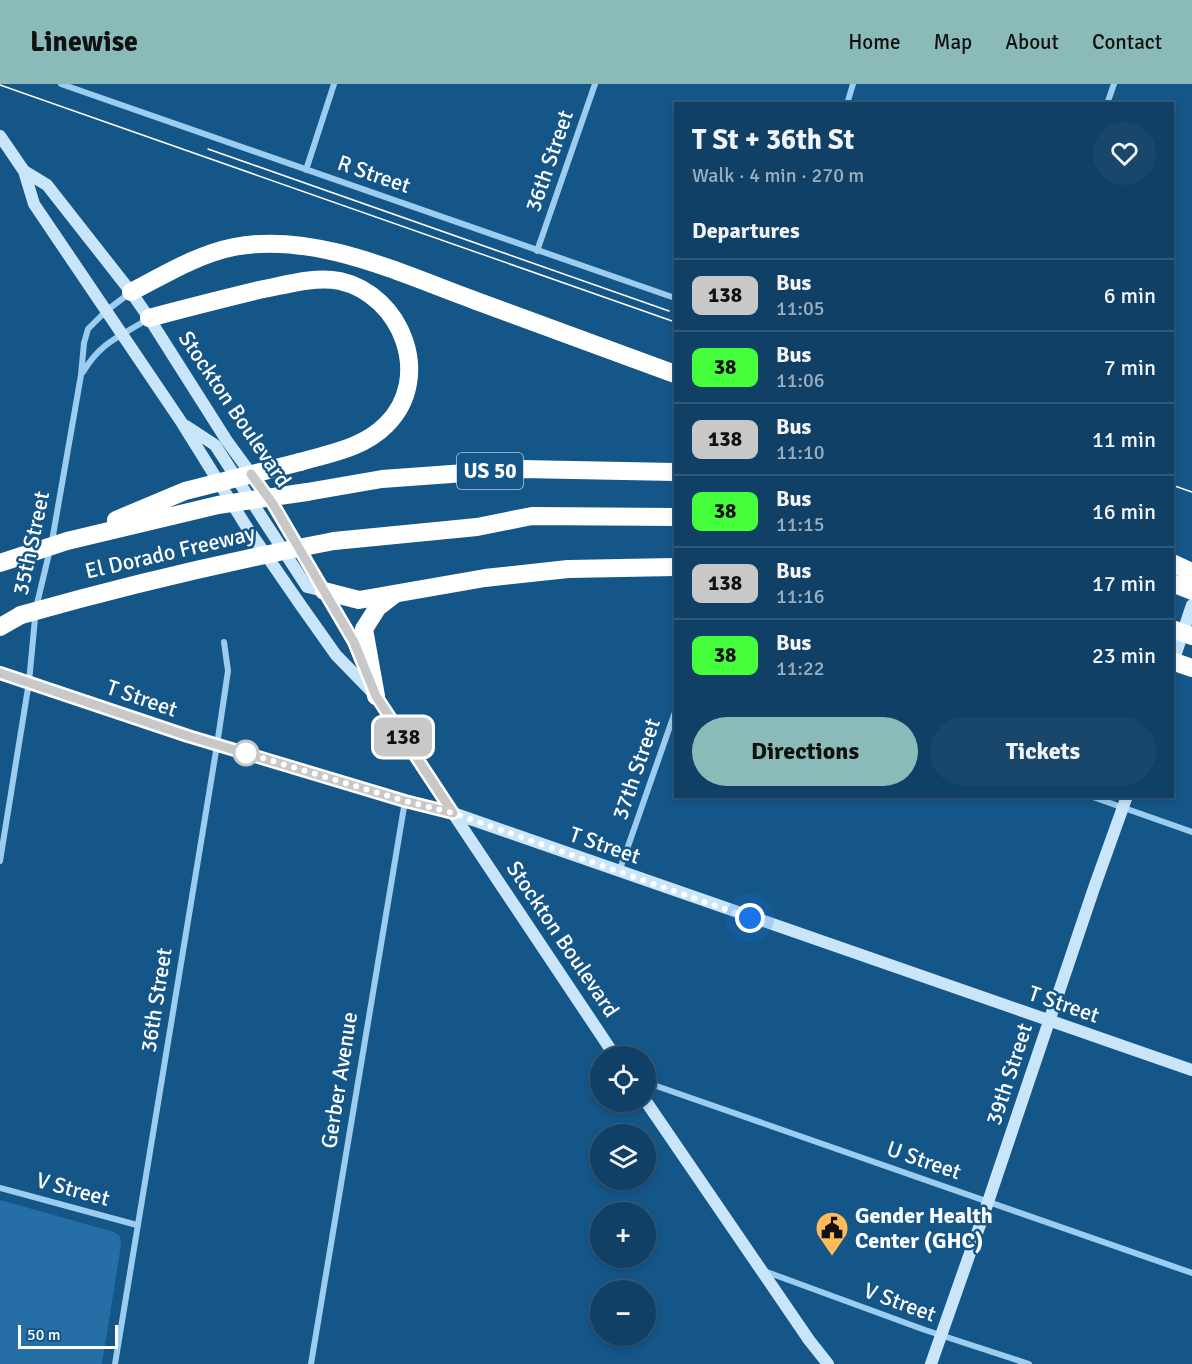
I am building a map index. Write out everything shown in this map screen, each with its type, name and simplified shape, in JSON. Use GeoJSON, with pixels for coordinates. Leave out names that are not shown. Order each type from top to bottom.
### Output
{"type":"FeatureCollection","features":[{"type":"Feature","properties":{"kind":"highway"},"geometry":{"type":"LineString","coordinates":[[131,292],[211,252],[255,244],[297,245],[366,261],[674,374]]}},
{"type":"Feature","properties":{"kind":"highway"},"geometry":{"type":"LineString","coordinates":[[67,541],[185,491],[356,446],[382,429],[398,408],[406,385],[409,359],[400,328],[381,302],[352,285],[322,279],[306,281],[219,299],[149,318]]}},
{"type":"Feature","properties":{"kind":"highway","name":"El Dorado Freeway"},"geometry":{"type":"LineString","coordinates":[[0,563],[67,541],[218,505],[382,479],[521,469],[674,472]]}},
{"type":"Feature","properties":{"kind":"highway","name":"El Dorado Freeway"},"geometry":{"type":"LineString","coordinates":[[0,621],[95,594],[239,559],[334,541],[477,527],[532,516],[674,517]]}},
{"type":"Feature","properties":{"kind":"highway"},"geometry":{"type":"LineString","coordinates":[[324,591],[359,600],[485,578],[568,569],[674,567]]}},
{"type":"Feature","properties":{"kind":"highway"},"geometry":{"type":"LineString","coordinates":[[1174,585],[1192,591]]}},
{"type":"Feature","properties":{"kind":"highway"},"geometry":{"type":"LineString","coordinates":[[376,696],[364,629],[378,607],[398,592]]}},
{"type":"Feature","properties":{"kind":"highway"},"geometry":{"type":"LineString","coordinates":[[0,627],[21,615]]}},
{"type":"Feature","properties":{"kind":"highway"},"geometry":{"type":"LineString","coordinates":[[1174,630],[1192,636]]}},
{"type":"Feature","properties":{"kind":"highway"},"geometry":{"type":"LineString","coordinates":[[1174,664],[1192,668]]}},
{"type":"Feature","properties":{"kind":"main road","name":"Stockton Boulevard"},"geometry":{"type":"LineString","coordinates":[[0,136],[24,171],[34,204],[182,423],[246,526],[336,655],[376,696],[608,1046]]}},
{"type":"Feature","properties":{"kind":"main road","name":"Stockton Boulevard"},"geometry":{"type":"LineString","coordinates":[[24,171],[46,185],[149,318],[227,441],[273,504],[354,642],[376,696]]}},
{"type":"Feature","properties":{"kind":"main road"},"geometry":{"type":"LineString","coordinates":[[182,423],[215,445],[307,587],[324,591]]}},
{"type":"Feature","properties":{"kind":"main road"},"geometry":{"type":"LineString","coordinates":[[1174,657],[1192,604]]}},
{"type":"Feature","properties":{"kind":"main road","name":"T Street"},"geometry":{"type":"LineString","coordinates":[[0,673],[217,745],[453,813],[1192,1070]]}},
{"type":"Feature","properties":{"kind":"main road","name":"39th Street"},"geometry":{"type":"LineString","coordinates":[[931,1364],[1125,802]]}},
{"type":"Feature","properties":{"kind":"main road"},"geometry":{"type":"LineString","coordinates":[[653,1112],[808,1340],[828,1364]]}},
{"type":"Feature","properties":{"kind":"street","name":"R Street"},"geometry":{"type":"LineString","coordinates":[[61,84],[674,298]]}},
{"type":"Feature","properties":{"kind":"street"},"geometry":{"type":"LineString","coordinates":[[306,170],[334,84]]}},
{"type":"Feature","properties":{"kind":"street","name":"36th Street"},"geometry":{"type":"LineString","coordinates":[[537,251],[595,84]]}},
{"type":"Feature","properties":{"kind":"street"},"geometry":{"type":"LineString","coordinates":[[848,102],[854,84]]}},
{"type":"Feature","properties":{"kind":"street"},"geometry":{"type":"LineString","coordinates":[[1108,102],[1114,84]]}},
{"type":"Feature","properties":{"kind":"street","name":"35th Street"},"geometry":{"type":"LineString","coordinates":[[0,861],[29,682],[36,608],[52,541],[81,375],[84,343],[88,329],[106,311],[131,292]]}},
{"type":"Feature","properties":{"kind":"street","name":"35th Street"},"geometry":{"type":"LineString","coordinates":[[81,375],[101,348],[149,318]]}},
{"type":"Feature","properties":{"kind":"street","name":"36th Street"},"geometry":{"type":"LineString","coordinates":[[115,1364],[217,745],[228,671],[224,642]]}},
{"type":"Feature","properties":{"kind":"street","name":"37th Street"},"geometry":{"type":"LineString","coordinates":[[619,872],[674,715]]}},
{"type":"Feature","properties":{"kind":"street"},"geometry":{"type":"LineString","coordinates":[[1102,798],[1125,802],[1192,832]]}},
{"type":"Feature","properties":{"kind":"street","name":"Gerber Avenue"},"geometry":{"type":"LineString","coordinates":[[311,1364],[405,801]]}},
{"type":"Feature","properties":{"kind":"street","name":"U Street"},"geometry":{"type":"LineString","coordinates":[[656,1086],[1192,1274]]}},
{"type":"Feature","properties":{"kind":"street","name":"V Street"},"geometry":{"type":"LineString","coordinates":[[0,1188],[137,1225]]}},
{"type":"Feature","properties":{"kind":"street","name":"V Street"},"geometry":{"type":"LineString","coordinates":[[761,1270],[941,1336],[1029,1364]]}},
{"type":"Feature","properties":{"kind":"shaded area"},"geometry":{"type":"Polygon","coordinates":[[[0,1200],[114,1232],[120,1236],[121,1245],[102,1364],[0,1364],[0,1200]]]}},
{"type":"Feature","properties":{"kind":"tram line"},"geometry":{"type":"LineString","coordinates":[[0,85],[674,322]]}},
{"type":"Feature","properties":{"kind":"tram line"},"geometry":{"type":"LineString","coordinates":[[208,149],[669,311]]}},
{"type":"Feature","properties":{"kind":"tram line"},"geometry":{"type":"LineString","coordinates":[[1174,486],[1192,492]]}},
{"type":"Feature","properties":{"kind":"bus line","name":"138"},"geometry":{"type":"LineString","coordinates":[[0,673],[188,736],[405,801],[453,813],[376,696],[354,642],[273,504],[251,474]]}},
{"type":"Feature","properties":{"kind":"place","name":"Gender Health Center (GHC)"},"geometry":{"type":"Point","coordinates":[832,1257]}},
{"type":"Feature","properties":{"kind":"route"},"geometry":{"type":"LineString","coordinates":[[246,753],[239,751],[405,801],[453,813],[750,918]]}}]}
